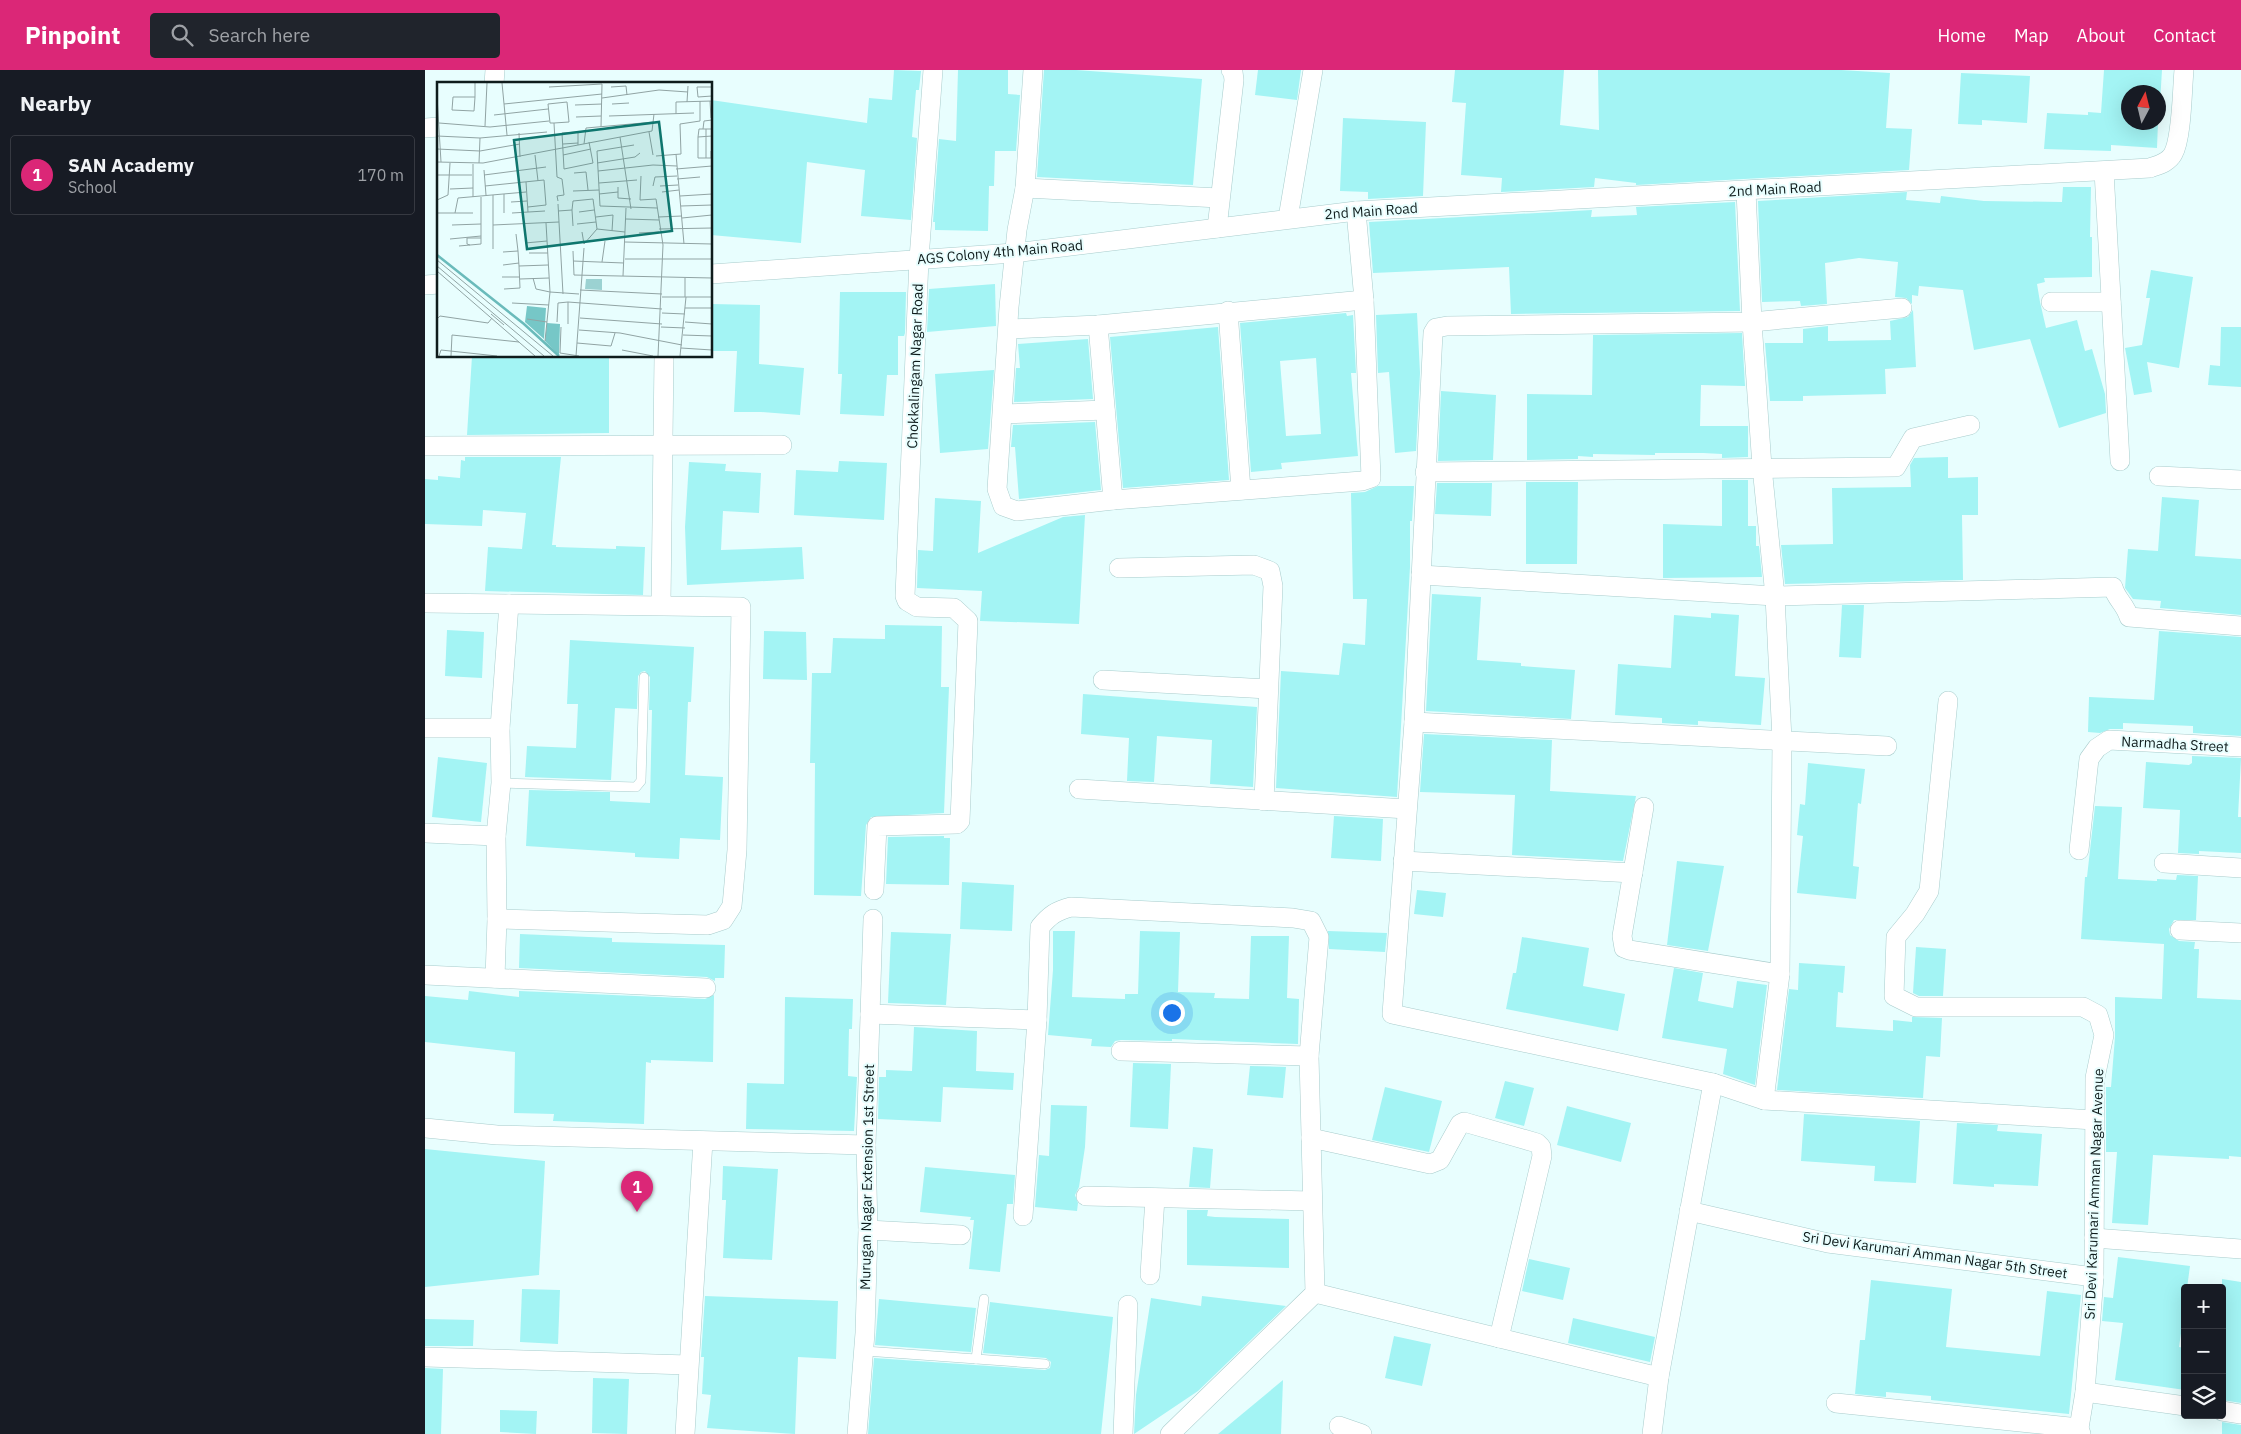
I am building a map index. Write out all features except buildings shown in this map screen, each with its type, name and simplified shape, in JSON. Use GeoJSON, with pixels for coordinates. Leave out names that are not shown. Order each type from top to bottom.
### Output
{"type":"FeatureCollection","features":[{"type":"Feature","properties":{"kind":"street","name":"Chokkalingam Nagar Road"},"geometry":{"type":"LineString","coordinates":[[874,890],[877,826],[957,824],[960,821],[968,621],[954,608],[917,607],[907,601],[905,589],[919,259],[933,70]]}},
{"type":"Feature","properties":{"kind":"street"},"geometry":{"type":"LineString","coordinates":[[1033,70],[1025,188],[1014,253],[1008,329],[997,489],[1003,506],[1017,511],[1113,500],[1362,481],[1371,478],[1364,300],[1356,211]]}},
{"type":"Feature","properties":{"kind":"street"},"geometry":{"type":"LineString","coordinates":[[1288,218],[1313,70]]}},
{"type":"Feature","properties":{"kind":"street","name":"2nd Main Road"},"geometry":{"type":"LineString","coordinates":[[1288,218],[1356,211],[2150,168],[2163,164],[2172,156],[2177,144],[2184,70]]}},
{"type":"Feature","properties":{"kind":"street"},"geometry":{"type":"LineString","coordinates":[[1217,228],[1233,71]]}},
{"type":"Feature","properties":{"kind":"street"},"geometry":{"type":"LineString","coordinates":[[2104,171],[2120,461]]}},
{"type":"Feature","properties":{"kind":"street"},"geometry":{"type":"LineString","coordinates":[[1025,188],[1219,198]]}},
{"type":"Feature","properties":{"kind":"street"},"geometry":{"type":"LineString","coordinates":[[1746,191],[1752,322],[1762,467],[1775,596],[1782,740],[1780,974],[1763,1100]]}},
{"type":"Feature","properties":{"kind":"street","name":"AGS Colony 4th Main Road"},"geometry":{"type":"LineString","coordinates":[[713,274],[1014,253],[1288,218]]}},
{"type":"Feature","properties":{"kind":"street"},"geometry":{"type":"LineString","coordinates":[[1008,329],[1098,324],[1364,300]]}},
{"type":"Feature","properties":{"kind":"street"},"geometry":{"type":"LineString","coordinates":[[2051,302],[2111,302]]}},
{"type":"Feature","properties":{"kind":"street"},"geometry":{"type":"LineString","coordinates":[[1902,308],[1752,322],[1447,326],[1436,328],[1433,333],[1425,472],[1414,722],[1392,1014],[1713,1083],[1763,1100],[2095,1120]]}},
{"type":"Feature","properties":{"kind":"street"},"geometry":{"type":"LineString","coordinates":[[1228,311],[1241,490]]}},
{"type":"Feature","properties":{"kind":"street"},"geometry":{"type":"LineString","coordinates":[[1098,324],[1113,500]]}},
{"type":"Feature","properties":{"kind":"street"},"geometry":{"type":"LineString","coordinates":[[661,604],[664,358]]}},
{"type":"Feature","properties":{"kind":"street"},"geometry":{"type":"LineString","coordinates":[[1003,414],[1105,410]]}},
{"type":"Feature","properties":{"kind":"street"},"geometry":{"type":"LineString","coordinates":[[1425,472],[1896,467],[1913,438],[1969,425]]}},
{"type":"Feature","properties":{"kind":"street"},"geometry":{"type":"LineString","coordinates":[[425,446],[782,445]]}},
{"type":"Feature","properties":{"kind":"street"},"geometry":{"type":"LineString","coordinates":[[2159,476],[2241,480]]}},
{"type":"Feature","properties":{"kind":"street"},"geometry":{"type":"LineString","coordinates":[[1119,568],[1254,565],[1270,571],[1273,586],[1265,800]]}},
{"type":"Feature","properties":{"kind":"street"},"geometry":{"type":"LineString","coordinates":[[1421,575],[1775,596],[2113,587],[2115,595],[2125,606],[2129,617],[2241,626]]}},
{"type":"Feature","properties":{"kind":"street"},"geometry":{"type":"LineString","coordinates":[[425,603],[741,606],[737,850],[732,906],[723,920],[708,925],[497,919]]}},
{"type":"Feature","properties":{"kind":"street"},"geometry":{"type":"LineString","coordinates":[[495,978],[497,919],[496,836],[501,783],[500,728],[509,604]]}},
{"type":"Feature","properties":{"kind":"street"},"geometry":{"type":"LineString","coordinates":[[1103,680],[1268,689]]}},
{"type":"Feature","properties":{"kind":"street","name":"Sri Devi Karumari Amman Nagar Avenue"},"geometry":{"type":"LineString","coordinates":[[1948,701],[1929,890],[1915,914],[1896,937],[1894,996],[1916,1007],[2083,1007],[2098,1015],[2104,1034],[2095,1078],[2094,1277],[2080,1431]]}},
{"type":"Feature","properties":{"kind":"street"},"geometry":{"type":"LineString","coordinates":[[1414,722],[1887,746]]}},
{"type":"Feature","properties":{"kind":"street"},"geometry":{"type":"LineString","coordinates":[[425,728],[500,728]]}},
{"type":"Feature","properties":{"kind":"street","name":"Narmadha Street"},"geometry":{"type":"LineString","coordinates":[[2079,850],[2089,759],[2097,748],[2109,740],[2241,747]]}},
{"type":"Feature","properties":{"kind":"street"},"geometry":{"type":"LineString","coordinates":[[1079,789],[1407,809]]}},
{"type":"Feature","properties":{"kind":"street"},"geometry":{"type":"LineString","coordinates":[[1644,807],[1622,936],[1624,948],[1780,974]]}},
{"type":"Feature","properties":{"kind":"street"},"geometry":{"type":"LineString","coordinates":[[425,832],[496,836]]}},
{"type":"Feature","properties":{"kind":"street"},"geometry":{"type":"LineString","coordinates":[[1403,861],[1633,873]]}},
{"type":"Feature","properties":{"kind":"street"},"geometry":{"type":"LineString","coordinates":[[2164,863],[2241,868]]}},
{"type":"Feature","properties":{"kind":"street"},"geometry":{"type":"LineString","coordinates":[[1023,1216],[1037,1020],[1040,927],[1049,915],[1057,910],[1071,907],[1293,918],[1311,921],[1319,937],[1309,1056],[1311,1201],[1315,1293],[1170,1434]]}},
{"type":"Feature","properties":{"kind":"street","name":"Murugan Nagar Extension 1st Street"},"geometry":{"type":"LineString","coordinates":[[857,1434],[865,1351],[868,1230],[866,1145],[873,919]]}},
{"type":"Feature","properties":{"kind":"street"},"geometry":{"type":"LineString","coordinates":[[2180,930],[2241,933]]}},
{"type":"Feature","properties":{"kind":"street"},"geometry":{"type":"LineString","coordinates":[[425,975],[706,988]]}},
{"type":"Feature","properties":{"kind":"street"},"geometry":{"type":"LineString","coordinates":[[870,1014],[1037,1020]]}},
{"type":"Feature","properties":{"kind":"street"},"geometry":{"type":"LineString","coordinates":[[1121,1051],[1309,1056]]}},
{"type":"Feature","properties":{"kind":"street"},"geometry":{"type":"LineString","coordinates":[[1652,1434],[1659,1377],[1713,1083]]}},
{"type":"Feature","properties":{"kind":"street"},"geometry":{"type":"LineString","coordinates":[[1311,1138],[1431,1164],[1440,1160],[1460,1124],[1464,1122],[1537,1143],[1541,1147],[1542,1156],[1499,1338]]}},
{"type":"Feature","properties":{"kind":"street"},"geometry":{"type":"LineString","coordinates":[[425,1128],[497,1135],[866,1145]]}},
{"type":"Feature","properties":{"kind":"street"},"geometry":{"type":"LineString","coordinates":[[685,1434],[703,1141]]}},
{"type":"Feature","properties":{"kind":"street"},"geometry":{"type":"LineString","coordinates":[[1086,1196],[1311,1201]]}},
{"type":"Feature","properties":{"kind":"street"},"geometry":{"type":"LineString","coordinates":[[1150,1275],[1155,1198]]}},
{"type":"Feature","properties":{"kind":"street","name":"Sri Devi Karumari Amman Nagar 5th Street"},"geometry":{"type":"LineString","coordinates":[[1689,1211],[1827,1243],[2094,1277]]}},
{"type":"Feature","properties":{"kind":"street"},"geometry":{"type":"LineString","coordinates":[[868,1230],[961,1235]]}},
{"type":"Feature","properties":{"kind":"street"},"geometry":{"type":"LineString","coordinates":[[2094,1238],[2241,1249]]}},
{"type":"Feature","properties":{"kind":"street"},"geometry":{"type":"LineString","coordinates":[[1315,1293],[1659,1377]]}},
{"type":"Feature","properties":{"kind":"street"},"geometry":{"type":"LineString","coordinates":[[1123,1434],[1128,1305]]}},
{"type":"Feature","properties":{"kind":"street"},"geometry":{"type":"LineString","coordinates":[[425,1357],[688,1365]]}},
{"type":"Feature","properties":{"kind":"street"},"geometry":{"type":"LineString","coordinates":[[2085,1392],[2181,1405]]}},
{"type":"Feature","properties":{"kind":"street"},"geometry":{"type":"LineString","coordinates":[[1836,1402],[2080,1431]]}},
{"type":"Feature","properties":{"kind":"street"},"geometry":{"type":"LineString","coordinates":[[2226,1412],[2241,1414]]}},
{"type":"Feature","properties":{"kind":"street"},"geometry":{"type":"LineString","coordinates":[[1339,1426],[1362,1434]]}},
{"type":"Feature","properties":{"kind":"lane"},"geometry":{"type":"LineString","coordinates":[[501,783],[636,787],[641,781],[644,677]]}},
{"type":"Feature","properties":{"kind":"lane"},"geometry":{"type":"LineString","coordinates":[[976,1359],[984,1299]]}},
{"type":"Feature","properties":{"kind":"lane"},"geometry":{"type":"LineString","coordinates":[[865,1351],[1045,1364]]}},
{"type":"Feature","properties":{"kind":"place","name":"SAN Academy"},"geometry":{"type":"Point","coordinates":[637,1212]}}]}
